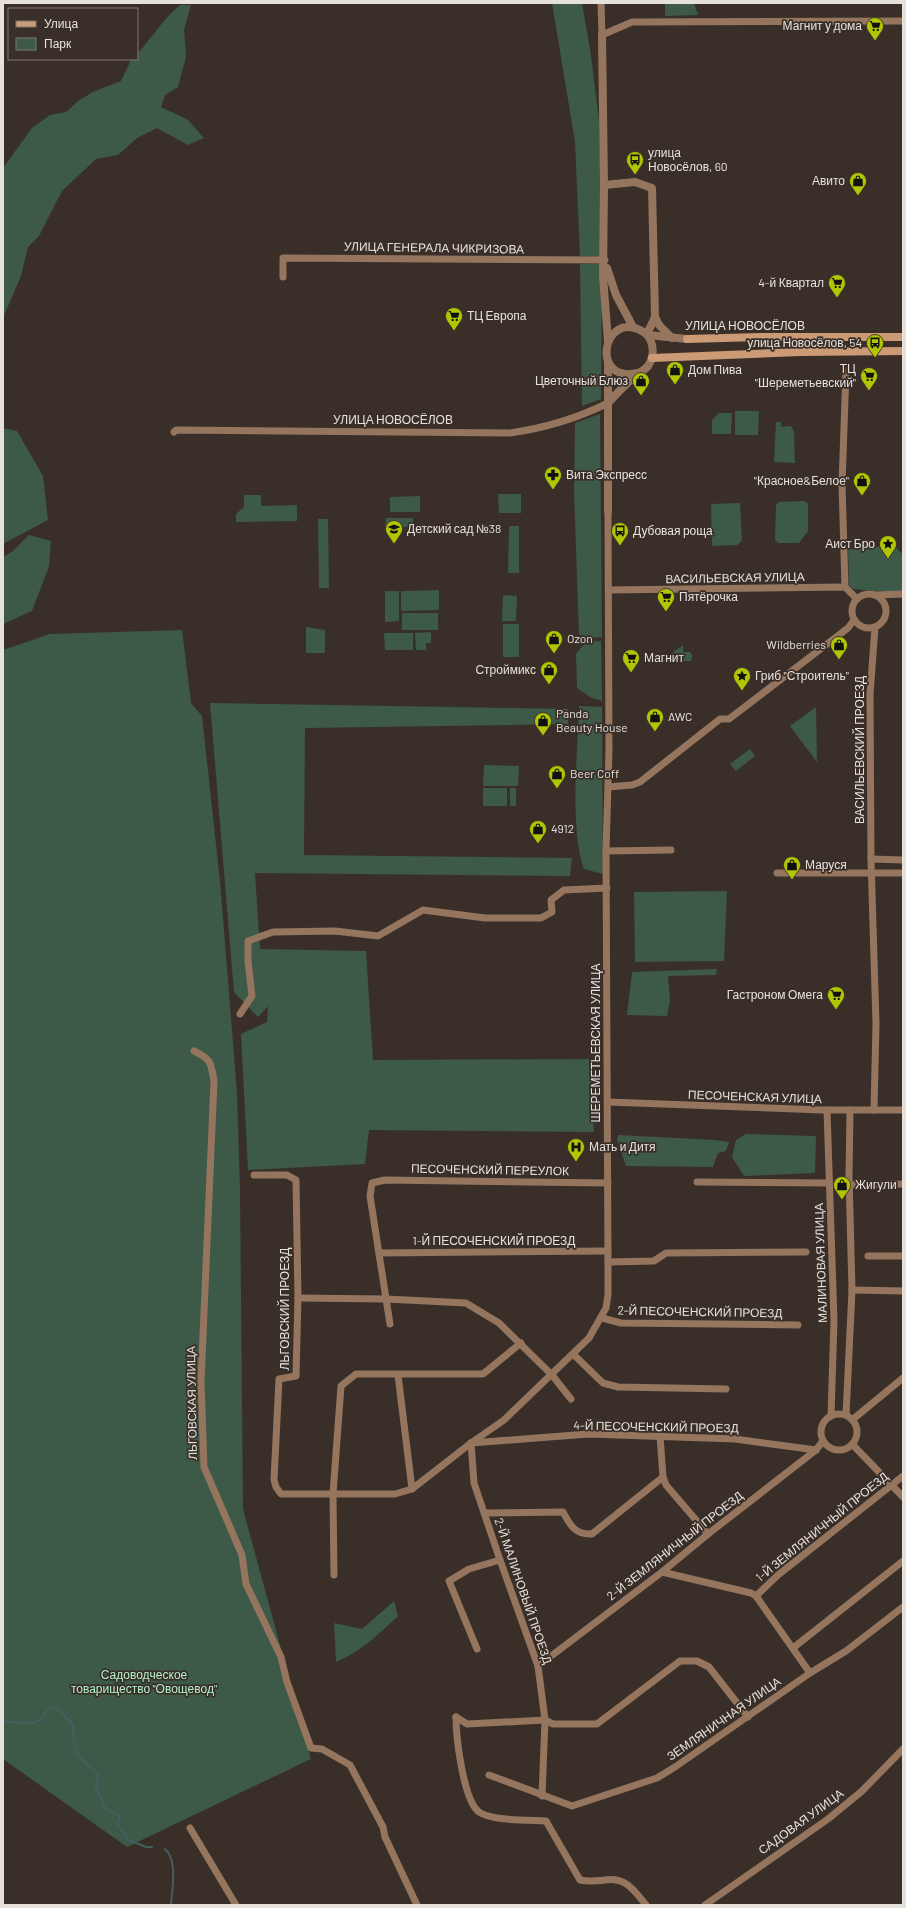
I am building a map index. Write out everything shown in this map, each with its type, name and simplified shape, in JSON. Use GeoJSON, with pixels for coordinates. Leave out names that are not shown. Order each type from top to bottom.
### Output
{"type":"FeatureCollection","features":[{"type":"Feature","properties":{"kind":"main road","name":"УЛИЦА НОВОСЁЛОВ"},"geometry":{"type":"LineString","coordinates":[[687,339],[760,337],[903,338]]}},
{"type":"Feature","properties":{"kind":"main road"},"geometry":{"type":"LineString","coordinates":[[652,358],[800,352],[903,351]]}},
{"type":"Feature","properties":{"kind":"street"},"geometry":{"type":"LineString","coordinates":[[601,3],[605,260],[603,276],[608,341],[606,356],[608,363],[618,372],[631,375],[638,374]]}},
{"type":"Feature","properties":{"kind":"street"},"geometry":{"type":"LineString","coordinates":[[602,35],[632,22],[903,21]]}},
{"type":"Feature","properties":{"kind":"street"},"geometry":{"type":"LineString","coordinates":[[604,185],[635,182],[652,188],[655,317],[647,335]]}},
{"type":"Feature","properties":{"kind":"street","name":"УЛИЦА ГЕНЕРАЛА ЧИКРИЗОВА"},"geometry":{"type":"LineString","coordinates":[[283,278],[283,258],[605,260]]}},
{"type":"Feature","properties":{"kind":"street"},"geometry":{"type":"LineString","coordinates":[[605,260],[616,295],[633,327],[647,335],[672,338]]}},
{"type":"Feature","properties":{"kind":"street","name":"УЛИЦА НОВОСЁЛОВ"},"geometry":{"type":"LineString","coordinates":[[655,317],[659,325],[672,338],[687,339]]}},
{"type":"Feature","properties":{"kind":"street"},"geometry":{"type":"LineString","coordinates":[[608,341],[618,330],[633,327]]}},
{"type":"Feature","properties":{"kind":"street"},"geometry":{"type":"LineString","coordinates":[[608,403],[647,367],[652,358],[652,343],[647,335]]}},
{"type":"Feature","properties":{"kind":"street","name":"ШЕРЕМЕТЬЕВСКАЯ УЛИЦА"},"geometry":{"type":"LineString","coordinates":[[281,1494],[395,1494],[412,1489],[471,1443],[504,1420],[589,1338],[602,1318],[608,1295],[606,851],[608,787],[608,363]]}},
{"type":"Feature","properties":{"kind":"street"},"geometry":{"type":"LineString","coordinates":[[846,371],[842,484],[845,587],[857,599]]}},
{"type":"Feature","properties":{"kind":"street","name":"УЛИЦА НОВОСЁЛОВ"},"geometry":{"type":"LineString","coordinates":[[174,432],[176,430],[510,433],[541,428],[564,422],[608,403]]}},
{"type":"Feature","properties":{"kind":"street","name":"ВАСИЛЬЕВСКАЯ УЛИЦА"},"geometry":{"type":"LineString","coordinates":[[608,590],[845,587]]}},
{"type":"Feature","properties":{"kind":"street"},"geometry":{"type":"LineString","coordinates":[[874,595],[882,601],[886,610],[883,620],[875,627],[863,628],[854,620],[852,609],[857,599],[868,594],[903,594]]}},
{"type":"Feature","properties":{"kind":"street"},"geometry":{"type":"LineString","coordinates":[[608,787],[632,785],[640,782],[720,719],[729,719],[848,628],[854,620]]}},
{"type":"Feature","properties":{"kind":"street","name":"ВАСИЛЬЕВСКИЙ ПРОЕЗД"},"geometry":{"type":"LineString","coordinates":[[874,1110],[876,1024],[871,860],[870,695],[875,627]]}},
{"type":"Feature","properties":{"kind":"street"},"geometry":{"type":"LineString","coordinates":[[606,851],[671,850]]}},
{"type":"Feature","properties":{"kind":"street"},"geometry":{"type":"LineString","coordinates":[[871,860],[903,860]]}},
{"type":"Feature","properties":{"kind":"street"},"geometry":{"type":"LineString","coordinates":[[777,873],[903,873]]}},
{"type":"Feature","properties":{"kind":"street"},"geometry":{"type":"LineString","coordinates":[[240,1014],[252,996],[248,961],[248,941],[273,932],[335,931],[378,936],[423,910],[485,918],[541,918],[552,912],[550,900],[564,890],[607,888]]}},
{"type":"Feature","properties":{"kind":"street","name":"ЛЬГОВСКАЯ УЛИЦА"},"geometry":{"type":"LineString","coordinates":[[194,1051],[207,1057],[212,1066],[214,1081],[201,1382],[204,1467],[242,1555],[246,1584],[281,1657],[287,1682],[311,1748],[322,1749],[350,1765],[383,1827],[385,1837],[417,1905]]}},
{"type":"Feature","properties":{"kind":"street","name":"ПЕСОЧЕНСКАЯ УЛИЦА"},"geometry":{"type":"LineString","coordinates":[[608,1102],[827,1110],[903,1110]]}},
{"type":"Feature","properties":{"kind":"street","name":"МАЛИНОВАЯ УЛИЦА"},"geometry":{"type":"LineString","coordinates":[[823,1441],[821,1435],[823,1424],[831,1416],[834,1321],[827,1110]]}},
{"type":"Feature","properties":{"kind":"street"},"geometry":{"type":"LineString","coordinates":[[823,1441],[826,1445],[837,1450],[848,1448],[852,1444],[856,1434],[855,1424],[849,1417],[852,1290],[849,1185],[850,1110]]}},
{"type":"Feature","properties":{"kind":"street","name":"ЛЬГОВСКИЙ ПРОЕЗД"},"geometry":{"type":"LineString","coordinates":[[254,1175],[287,1175],[296,1180],[298,1298],[296,1376],[279,1380],[274,1480],[276,1487],[281,1494]]}},
{"type":"Feature","properties":{"kind":"street","name":"ПЕСОЧЕНСКИЙ ПЕРЕУЛОК"},"geometry":{"type":"LineString","coordinates":[[379,1253],[370,1196],[372,1183],[385,1180],[608,1183]]}},
{"type":"Feature","properties":{"kind":"street"},"geometry":{"type":"LineString","coordinates":[[697,1182],[829,1184]]}},
{"type":"Feature","properties":{"kind":"street"},"geometry":{"type":"LineString","coordinates":[[849,1185],[903,1184]]}},
{"type":"Feature","properties":{"kind":"street","name":"1-Й ПЕСОЧЕНСКИЙ ПРОЕЗД"},"geometry":{"type":"LineString","coordinates":[[379,1253],[608,1251]]}},
{"type":"Feature","properties":{"kind":"street"},"geometry":{"type":"LineString","coordinates":[[608,1262],[654,1261],[666,1253],[806,1252]]}},
{"type":"Feature","properties":{"kind":"street"},"geometry":{"type":"LineString","coordinates":[[379,1253],[390,1324]]}},
{"type":"Feature","properties":{"kind":"street"},"geometry":{"type":"LineString","coordinates":[[868,1256],[903,1256]]}},
{"type":"Feature","properties":{"kind":"street"},"geometry":{"type":"LineString","coordinates":[[852,1290],[903,1291]]}},
{"type":"Feature","properties":{"kind":"street"},"geometry":{"type":"LineString","coordinates":[[298,1298],[386,1299],[466,1303],[500,1323],[552,1374],[571,1399]]}},
{"type":"Feature","properties":{"kind":"street","name":"2-Й ПЕСОЧЕНСКИЙ ПРОЕЗД"},"geometry":{"type":"LineString","coordinates":[[602,1318],[621,1323],[798,1325]]}},
{"type":"Feature","properties":{"kind":"street"},"geometry":{"type":"LineString","coordinates":[[334,1575],[332,1494],[341,1386],[356,1374],[483,1374],[521,1344]]}},
{"type":"Feature","properties":{"kind":"street"},"geometry":{"type":"LineString","coordinates":[[573,1354],[603,1383],[618,1387],[726,1389]]}},
{"type":"Feature","properties":{"kind":"street"},"geometry":{"type":"LineString","coordinates":[[398,1375],[412,1489]]}},
{"type":"Feature","properties":{"kind":"street"},"geometry":{"type":"LineString","coordinates":[[831,1416],[849,1417],[903,1378]]}},
{"type":"Feature","properties":{"kind":"street","name":"4-Й ПЕСОЧЕНСКИЙ ПРОЕЗД"},"geometry":{"type":"LineString","coordinates":[[471,1443],[588,1434],[735,1438],[816,1450]]}},
{"type":"Feature","properties":{"kind":"street"},"geometry":{"type":"LineString","coordinates":[[660,1436],[663,1477],[669,1490],[708,1534]]}},
{"type":"Feature","properties":{"kind":"street","name":"2-Й ЗЕМЛЯНИЧНЫЙ ПРОЕЗД"},"geometry":{"type":"LineString","coordinates":[[538,1666],[662,1572],[708,1534],[816,1450],[823,1441]]}},
{"type":"Feature","properties":{"kind":"street","name":"2-Й МАЛИНОВЫЙ ПРОЕЗД"},"geometry":{"type":"LineString","coordinates":[[471,1443],[474,1483],[538,1666],[545,1720],[542,1796]]}},
{"type":"Feature","properties":{"kind":"street"},"geometry":{"type":"LineString","coordinates":[[852,1444],[903,1496]]}},
{"type":"Feature","properties":{"kind":"street","name":"1-Й ЗЕМЛЯНИЧНЫЙ ПРОЕЗД"},"geometry":{"type":"LineString","coordinates":[[756,1596],[778,1575],[903,1476]]}},
{"type":"Feature","properties":{"kind":"street"},"geometry":{"type":"LineString","coordinates":[[485,1513],[563,1512],[573,1529],[584,1535],[592,1534],[663,1477]]}},
{"type":"Feature","properties":{"kind":"street"},"geometry":{"type":"LineString","coordinates":[[477,1649],[449,1581],[469,1570],[500,1560]]}},
{"type":"Feature","properties":{"kind":"street"},"geometry":{"type":"LineString","coordinates":[[793,1648],[903,1561]]}},
{"type":"Feature","properties":{"kind":"street"},"geometry":{"type":"LineString","coordinates":[[662,1572],[751,1593],[756,1596],[810,1673]]}},
{"type":"Feature","properties":{"kind":"street","name":"ЗЕМЛЯНИЧНАЯ УЛИЦА"},"geometry":{"type":"LineString","coordinates":[[489,1775],[572,1806],[657,1778],[810,1673],[846,1651],[903,1607]]}},
{"type":"Feature","properties":{"kind":"street"},"geometry":{"type":"LineString","coordinates":[[646,1905],[634,1889],[625,1882],[612,1879],[588,1882],[580,1880],[546,1821],[503,1819],[479,1813],[473,1805],[460,1765],[456,1735],[456,1717],[467,1724],[545,1720],[553,1724],[597,1724],[680,1661],[697,1661],[709,1667],[748,1717]]}},
{"type":"Feature","properties":{"kind":"street","name":"САДОВАЯ УЛИЦА"},"geometry":{"type":"LineString","coordinates":[[704,1905],[828,1819],[862,1791],[903,1749]]}},
{"type":"Feature","properties":{"kind":"street"},"geometry":{"type":"LineString","coordinates":[[190,1828],[236,1905]]}},
{"type":"Feature","properties":{"kind":"green space"},"geometry":{"type":"Polygon","coordinates":[[[552,3],[582,3],[591,55],[599,121],[603,257],[580,256],[575,142],[552,3]]]}},
{"type":"Feature","properties":{"kind":"green space"},"geometry":{"type":"Polygon","coordinates":[[[665,3],[694,3],[698,15],[665,16],[665,3]]]}},
{"type":"Feature","properties":{"kind":"green space"},"geometry":{"type":"Polygon","coordinates":[[[180,5],[191,5],[184,30],[186,57],[178,87],[165,95],[161,107],[188,120],[204,138],[188,145],[157,128],[137,138],[118,155],[96,159],[62,191],[39,236],[28,247],[21,276],[3,318],[3,168],[32,128],[50,115],[66,112],[78,101],[93,92],[121,81],[131,60],[138,60],[138,53],[168,16],[180,5]]]}},
{"type":"Feature","properties":{"kind":"green space"},"geometry":{"type":"Polygon","coordinates":[[[580,264],[602,264],[601,399],[582,406],[580,264]]]}},
{"type":"Feature","properties":{"kind":"green space"},"geometry":{"type":"Polygon","coordinates":[[[735,411],[759,411],[758,435],[735,435],[735,411]]]}},
{"type":"Feature","properties":{"kind":"green space"},"geometry":{"type":"Polygon","coordinates":[[[719,413],[732,413],[731,434],[712,434],[712,420],[719,413]]]}},
{"type":"Feature","properties":{"kind":"green space"},"geometry":{"type":"Polygon","coordinates":[[[600,414],[602,637],[594,638],[579,635],[574,491],[575,423],[600,414]]]}},
{"type":"Feature","properties":{"kind":"green space"},"geometry":{"type":"Polygon","coordinates":[[[776,422],[781,422],[781,427],[791,426],[794,432],[795,463],[774,462],[776,422]]]}},
{"type":"Feature","properties":{"kind":"green space"},"geometry":{"type":"Polygon","coordinates":[[[3,428],[17,431],[43,476],[48,520],[3,544],[3,428]]]}},
{"type":"Feature","properties":{"kind":"green space"},"geometry":{"type":"Polygon","coordinates":[[[498,494],[521,494],[521,513],[499,513],[498,494]]]}},
{"type":"Feature","properties":{"kind":"green space"},"geometry":{"type":"Polygon","coordinates":[[[244,495],[261,495],[261,506],[297,505],[297,521],[236,522],[236,514],[244,507],[244,495]]]}},
{"type":"Feature","properties":{"kind":"green space"},"geometry":{"type":"Polygon","coordinates":[[[420,496],[420,512],[390,512],[390,497],[420,496]]]}},
{"type":"Feature","properties":{"kind":"green space"},"geometry":{"type":"Polygon","coordinates":[[[805,501],[808,504],[808,531],[799,543],[778,543],[775,539],[776,505],[779,502],[805,501]]]}},
{"type":"Feature","properties":{"kind":"green space"},"geometry":{"type":"Polygon","coordinates":[[[740,503],[742,541],[737,545],[712,546],[711,504],[740,503]]]}},
{"type":"Feature","properties":{"kind":"green space"},"geometry":{"type":"Polygon","coordinates":[[[386,518],[413,518],[413,527],[385,527],[386,518]]]}},
{"type":"Feature","properties":{"kind":"green space"},"geometry":{"type":"Polygon","coordinates":[[[318,519],[328,519],[329,588],[319,588],[318,519]]]}},
{"type":"Feature","properties":{"kind":"green space"},"geometry":{"type":"Polygon","coordinates":[[[509,526],[519,526],[519,573],[508,573],[509,526]]]}},
{"type":"Feature","properties":{"kind":"green space"},"geometry":{"type":"Polygon","coordinates":[[[29,535],[51,541],[49,566],[32,611],[3,624],[3,557],[13,551],[29,535]]]}},
{"type":"Feature","properties":{"kind":"green space"},"geometry":{"type":"Polygon","coordinates":[[[895,546],[903,555],[903,591],[853,589],[849,585],[848,549],[895,546]]]}},
{"type":"Feature","properties":{"kind":"green space"},"geometry":{"type":"Polygon","coordinates":[[[439,590],[439,610],[401,611],[401,591],[439,590]]]}},
{"type":"Feature","properties":{"kind":"green space"},"geometry":{"type":"Polygon","coordinates":[[[385,591],[399,591],[399,621],[385,622],[385,591]]]}},
{"type":"Feature","properties":{"kind":"green space"},"geometry":{"type":"Polygon","coordinates":[[[503,595],[517,596],[516,621],[502,621],[503,595]]]}},
{"type":"Feature","properties":{"kind":"green space"},"geometry":{"type":"Polygon","coordinates":[[[402,613],[438,613],[438,630],[402,630],[402,613]]]}},
{"type":"Feature","properties":{"kind":"green space"},"geometry":{"type":"Polygon","coordinates":[[[503,624],[519,624],[519,657],[503,657],[503,624]]]}},
{"type":"Feature","properties":{"kind":"green space"},"geometry":{"type":"Polygon","coordinates":[[[306,627],[325,630],[325,653],[306,653],[306,627]]]}},
{"type":"Feature","properties":{"kind":"green space","name":"Садоводческое товарищество \"Овощевод\""},"geometry":{"type":"Polygon","coordinates":[[[182,630],[191,703],[202,716],[220,881],[237,1093],[240,1189],[243,1509],[311,1759],[127,1847],[3,1759],[3,650],[50,634],[182,630]]]}},
{"type":"Feature","properties":{"kind":"green space"},"geometry":{"type":"Polygon","coordinates":[[[431,632],[431,643],[426,643],[426,650],[416,650],[415,633],[431,632]]]}},
{"type":"Feature","properties":{"kind":"green space"},"geometry":{"type":"Polygon","coordinates":[[[384,633],[413,633],[413,650],[385,650],[384,633]]]}},
{"type":"Feature","properties":{"kind":"green space"},"geometry":{"type":"Polygon","coordinates":[[[601,641],[602,701],[590,697],[577,688],[576,654],[586,642],[601,641]]]}},
{"type":"Feature","properties":{"kind":"green space"},"geometry":{"type":"Polygon","coordinates":[[[683,645],[683,652],[690,652],[692,655],[691,661],[661,661],[683,645]]]}},
{"type":"Feature","properties":{"kind":"green space"},"geometry":{"type":"Polygon","coordinates":[[[210,703],[568,709],[568,724],[305,728],[304,855],[572,858],[570,876],[255,873],[260,949],[366,951],[373,1060],[589,1059],[594,1132],[369,1130],[365,1164],[248,1170],[241,1034],[267,1022],[268,1006],[258,1017],[234,992],[210,703]]]}},
{"type":"Feature","properties":{"kind":"green space"},"geometry":{"type":"Polygon","coordinates":[[[579,706],[602,707],[603,874],[584,869],[579,852],[576,811],[576,767],[579,706]]]}},
{"type":"Feature","properties":{"kind":"green space"},"geometry":{"type":"Polygon","coordinates":[[[816,707],[817,762],[790,726],[816,707]]]}},
{"type":"Feature","properties":{"kind":"green space"},"geometry":{"type":"Polygon","coordinates":[[[750,749],[755,756],[736,771],[730,764],[750,749]]]}},
{"type":"Feature","properties":{"kind":"green space"},"geometry":{"type":"Polygon","coordinates":[[[484,765],[519,766],[518,786],[483,786],[484,765]]]}},
{"type":"Feature","properties":{"kind":"green space"},"geometry":{"type":"Polygon","coordinates":[[[483,788],[507,788],[507,806],[483,806],[483,788]]]}},
{"type":"Feature","properties":{"kind":"green space"},"geometry":{"type":"Polygon","coordinates":[[[510,788],[516,788],[516,806],[510,806],[510,788]]]}},
{"type":"Feature","properties":{"kind":"green space"},"geometry":{"type":"Polygon","coordinates":[[[727,891],[724,961],[635,962],[634,892],[727,891]]]}},
{"type":"Feature","properties":{"kind":"green space"},"geometry":{"type":"Polygon","coordinates":[[[717,969],[716,975],[668,976],[670,1001],[667,1016],[627,1015],[632,972],[717,969]]]}},
{"type":"Feature","properties":{"kind":"green space"},"geometry":{"type":"Polygon","coordinates":[[[746,1134],[816,1136],[815,1173],[744,1176],[732,1157],[736,1140],[746,1134]]]}},
{"type":"Feature","properties":{"kind":"green space"},"geometry":{"type":"Polygon","coordinates":[[[618,1135],[729,1142],[726,1151],[718,1153],[713,1167],[626,1166],[617,1140],[618,1135]]]}},
{"type":"Feature","properties":{"kind":"green space"},"geometry":{"type":"Polygon","coordinates":[[[394,1601],[398,1616],[361,1648],[336,1662],[334,1623],[362,1629],[394,1601]]]}},
{"type":"Feature","properties":{"kind":"waterway"},"geometry":{"type":"LineString","coordinates":[[3,1722],[33,1723],[41,1719],[50,1707],[58,1709],[73,1725],[75,1748],[78,1754],[98,1773],[96,1789],[104,1807],[120,1817],[117,1824],[129,1840],[146,1847],[152,1847]]}},
{"type":"Feature","properties":{"kind":"waterway"},"geometry":{"type":"LineString","coordinates":[[165,1849],[172,1860],[173,1868],[171,1905]]}},
{"type":"Feature","properties":{"kind":"place","name":"Магнит у дома"},"geometry":{"type":"Point","coordinates":[875,41]}},
{"type":"Feature","properties":{"kind":"place","name":"улица Новосёлов, 60"},"geometry":{"type":"Point","coordinates":[635,175]}},
{"type":"Feature","properties":{"kind":"place","name":"Авито"},"geometry":{"type":"Point","coordinates":[858,196]}},
{"type":"Feature","properties":{"kind":"place","name":"4-й Квартал"},"geometry":{"type":"Point","coordinates":[837,298]}},
{"type":"Feature","properties":{"kind":"place","name":"ТЦ Европа"},"geometry":{"type":"Point","coordinates":[454,331]}},
{"type":"Feature","properties":{"kind":"place","name":"улица Новосёлов, 54"},"geometry":{"type":"Point","coordinates":[875,358]}},
{"type":"Feature","properties":{"kind":"place","name":"Дом Пива"},"geometry":{"type":"Point","coordinates":[675,385]}},
{"type":"Feature","properties":{"kind":"place","name":"ТЦ \"Шереметьевский\""},"geometry":{"type":"Point","coordinates":[869,391]}},
{"type":"Feature","properties":{"kind":"place","name":"Цветочный Блюз"},"geometry":{"type":"Point","coordinates":[641,396]}},
{"type":"Feature","properties":{"kind":"place","name":"Вита Экспресс"},"geometry":{"type":"Point","coordinates":[553,490]}},
{"type":"Feature","properties":{"kind":"place","name":"\"Красное&Белое\""},"geometry":{"type":"Point","coordinates":[862,496]}},
{"type":"Feature","properties":{"kind":"place","name":"Детский сад №38"},"geometry":{"type":"Point","coordinates":[394,544]}},
{"type":"Feature","properties":{"kind":"place","name":"Дубовая роща"},"geometry":{"type":"Point","coordinates":[620,546]}},
{"type":"Feature","properties":{"kind":"place","name":"Аист Бро"},"geometry":{"type":"Point","coordinates":[888,559]}},
{"type":"Feature","properties":{"kind":"place","name":"Пятёрочка"},"geometry":{"type":"Point","coordinates":[666,612]}},
{"type":"Feature","properties":{"kind":"place","name":"Ozon"},"geometry":{"type":"Point","coordinates":[554,654]}},
{"type":"Feature","properties":{"kind":"place","name":"Wildberries"},"geometry":{"type":"Point","coordinates":[839,660]}},
{"type":"Feature","properties":{"kind":"place","name":"Магнит"},"geometry":{"type":"Point","coordinates":[631,673]}},
{"type":"Feature","properties":{"kind":"place","name":"Строймикс"},"geometry":{"type":"Point","coordinates":[549,685]}},
{"type":"Feature","properties":{"kind":"place","name":"Гриб \"Строитель\""},"geometry":{"type":"Point","coordinates":[742,691]}},
{"type":"Feature","properties":{"kind":"place","name":"AWC"},"geometry":{"type":"Point","coordinates":[655,732]}},
{"type":"Feature","properties":{"kind":"place","name":"Panda Beauty House"},"geometry":{"type":"Point","coordinates":[543,736]}},
{"type":"Feature","properties":{"kind":"place","name":"Beer Coff"},"geometry":{"type":"Point","coordinates":[557,789]}},
{"type":"Feature","properties":{"kind":"place","name":"4912"},"geometry":{"type":"Point","coordinates":[538,844]}},
{"type":"Feature","properties":{"kind":"place","name":"Маруся"},"geometry":{"type":"Point","coordinates":[792,880]}},
{"type":"Feature","properties":{"kind":"place","name":"Гастроном Омега"},"geometry":{"type":"Point","coordinates":[836,1010]}},
{"type":"Feature","properties":{"kind":"place","name":"Мать и Дитя"},"geometry":{"type":"Point","coordinates":[576,1162]}},
{"type":"Feature","properties":{"kind":"place","name":"Жигули"},"geometry":{"type":"Point","coordinates":[842,1200]}}]}
